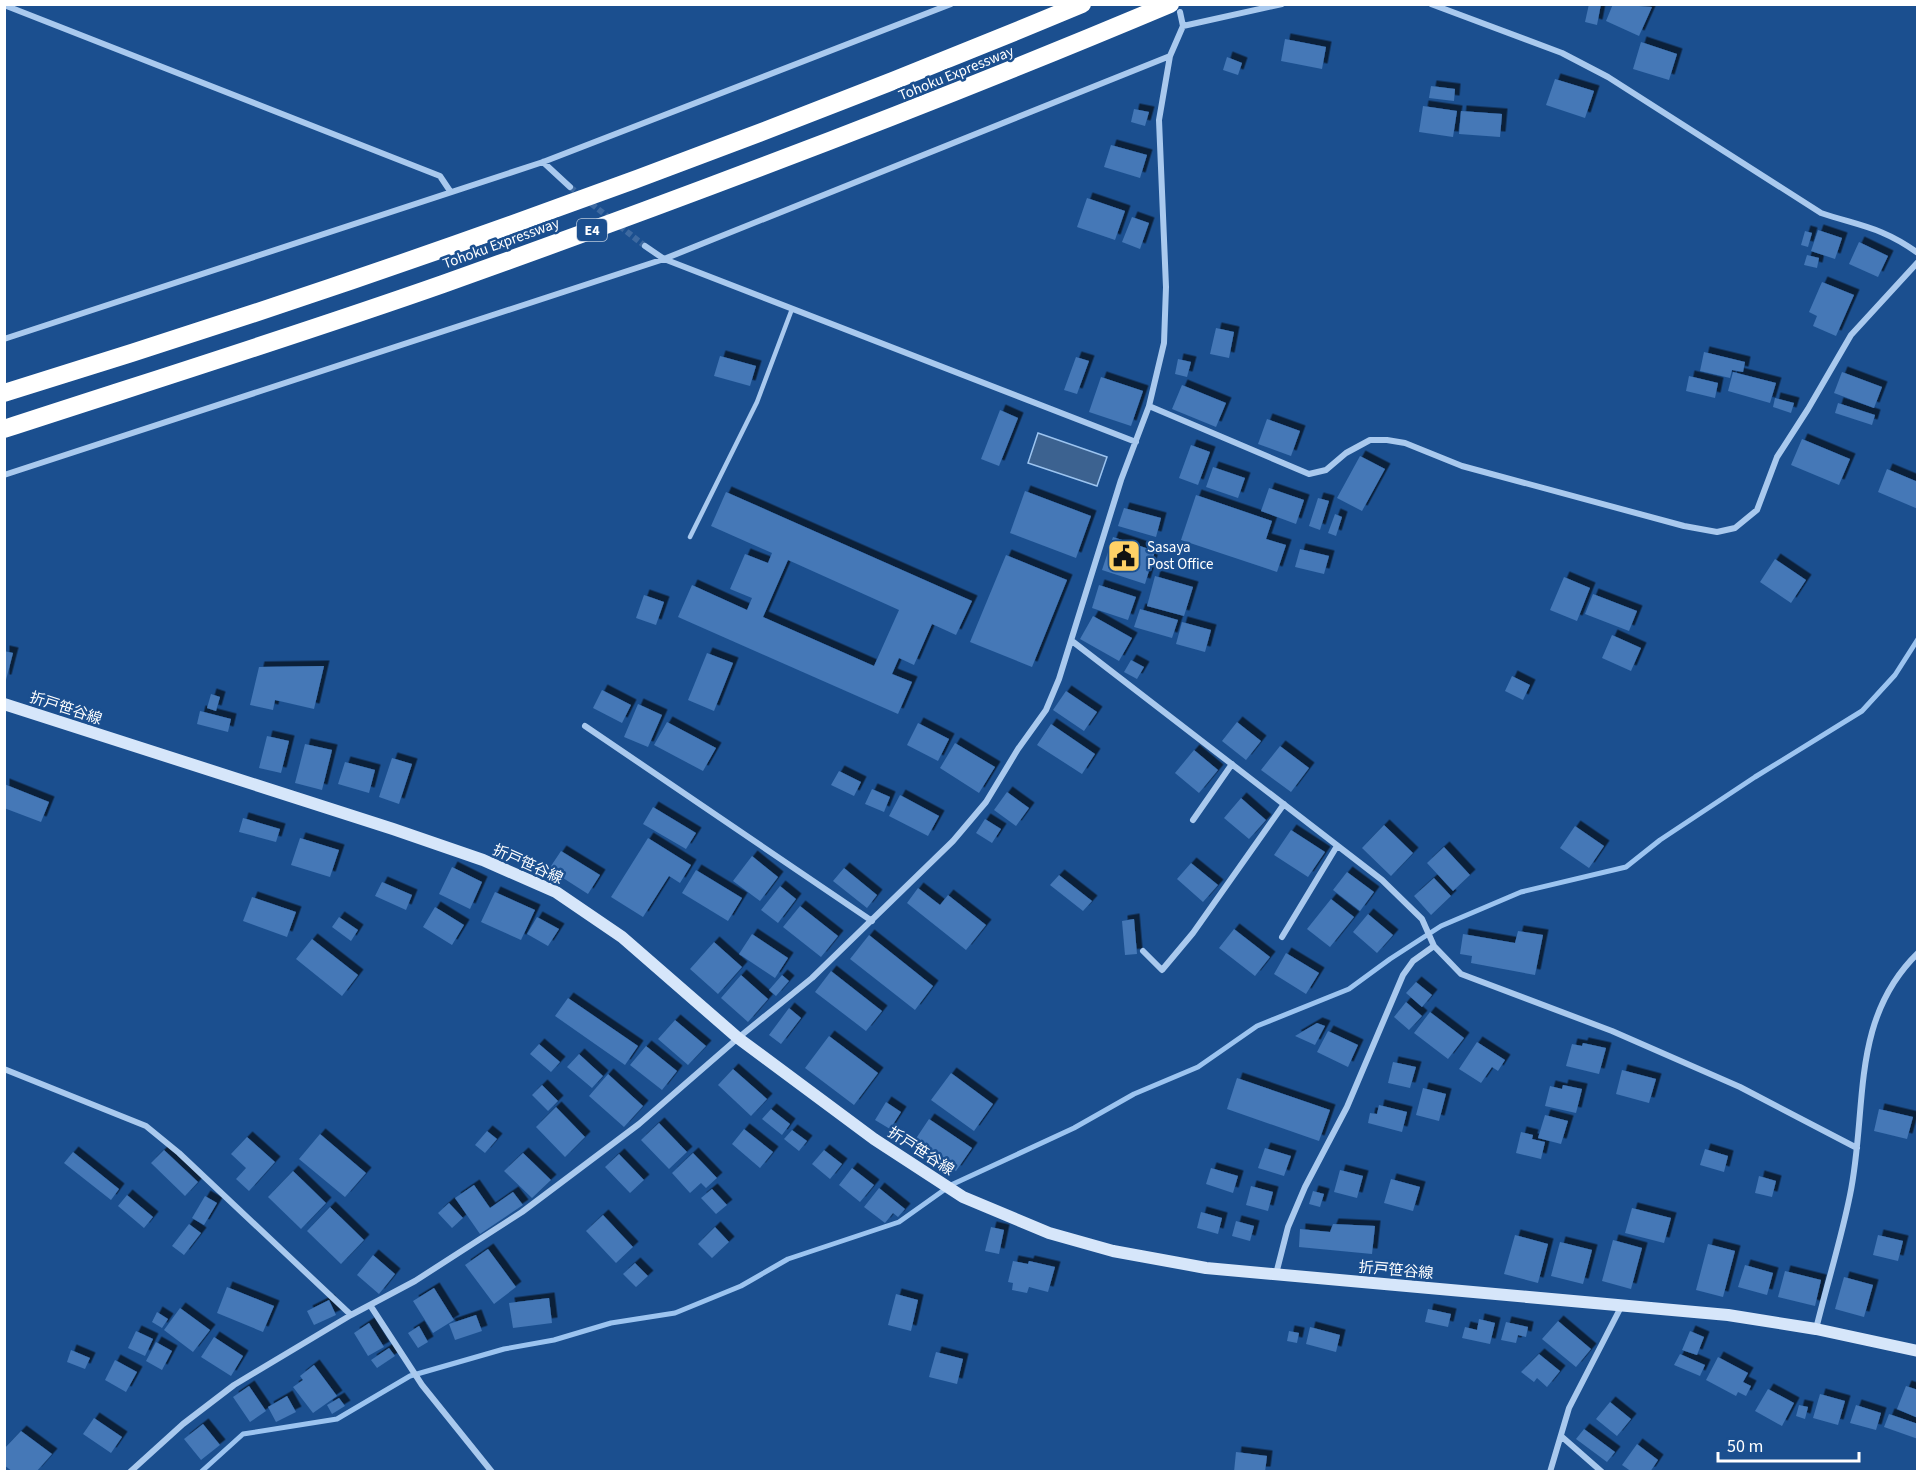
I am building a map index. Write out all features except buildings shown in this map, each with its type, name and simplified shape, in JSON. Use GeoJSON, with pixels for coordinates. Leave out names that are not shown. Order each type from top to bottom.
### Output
{"type":"FeatureCollection","features":[{"type":"Feature","properties":{"kind":"highway","name":"Tohoku Expressway"},"geometry":{"type":"LineString","coordinates":[[4,393],[553,211],[803,116],[1082,4]]}},
{"type":"Feature","properties":{"kind":"highway","name":"Tohoku Expressway"},"geometry":{"type":"LineString","coordinates":[[4,429],[440,285],[682,197],[1175,8]]}},
{"type":"Feature","properties":{"kind":"main road","name":"折戸笹谷線"},"geometry":{"type":"LineString","coordinates":[[4,704],[405,833],[483,860],[556,892],[622,937],[738,1038],[874,1139],[963,1197],[994,1212],[1049,1233],[1113,1251],[1206,1268],[1728,1315],[1816,1329],[1917,1351]]}},
{"type":"Feature","properties":{"kind":"street"},"geometry":{"type":"LineString","coordinates":[[4,339],[543,162],[951,4]]}},
{"type":"Feature","properties":{"kind":"street"},"geometry":{"type":"LineString","coordinates":[[1183,26],[1282,4]]}},
{"type":"Feature","properties":{"kind":"street"},"geometry":{"type":"LineString","coordinates":[[1431,4],[1562,53],[1608,77],[1821,213],[1852,224],[1875,227],[1896,237],[1917,253]]}},
{"type":"Feature","properties":{"kind":"street"},"geometry":{"type":"LineString","coordinates":[[4,5],[440,176],[450,191]]}},
{"type":"Feature","properties":{"kind":"street"},"geometry":{"type":"LineString","coordinates":[[130,1472],[183,1424],[234,1385],[351,1315],[415,1281],[522,1212],[639,1124],[738,1038],[812,978],[953,841],[986,802],[1018,749],[1046,710],[1072,640],[1121,480],[1149,406],[1164,343],[1166,287],[1159,120],[1170,56],[1183,26],[1175,8]]}},
{"type":"Feature","properties":{"kind":"street"},"geometry":{"type":"LineString","coordinates":[[4,475],[663,259],[1170,56]]}},
{"type":"Feature","properties":{"kind":"street"},"geometry":{"type":"LineString","coordinates":[[543,162],[570,186]]}},
{"type":"Feature","properties":{"kind":"street"},"geometry":{"type":"LineString","coordinates":[[645,246],[663,259],[1136,442]]}},
{"type":"Feature","properties":{"kind":"street"},"geometry":{"type":"LineString","coordinates":[[1149,406],[1309,474],[1318,474],[1326,470],[1346,453],[1370,440],[1387,440],[1405,443],[1462,466],[1684,526],[1717,532],[1735,528],[1757,510],[1777,457],[1851,335],[1917,262]]}},
{"type":"Feature","properties":{"kind":"street"},"geometry":{"type":"LineString","coordinates":[[1072,640],[1382,880],[1422,920],[1434,946],[1461,974],[1612,1031],[1740,1087],[1857,1148]]}},
{"type":"Feature","properties":{"kind":"street"},"geometry":{"type":"LineString","coordinates":[[585,726],[872,921]]}},
{"type":"Feature","properties":{"kind":"street"},"geometry":{"type":"LineString","coordinates":[[1193,820],[1232,764]]}},
{"type":"Feature","properties":{"kind":"street"},"geometry":{"type":"LineString","coordinates":[[1143,951],[1162,970],[1193,933],[1284,804]]}},
{"type":"Feature","properties":{"kind":"street"},"geometry":{"type":"LineString","coordinates":[[1282,937],[1337,846]]}},
{"type":"Feature","properties":{"kind":"street"},"geometry":{"type":"LineString","coordinates":[[1276,1274],[1288,1227],[1305,1187],[1347,1107],[1403,975],[1413,961],[1434,946]]}},
{"type":"Feature","properties":{"kind":"street"},"geometry":{"type":"LineString","coordinates":[[1816,1329],[1850,1194],[1866,1055],[1880,1003],[1902,969],[1917,953]]}},
{"type":"Feature","properties":{"kind":"street"},"geometry":{"type":"LineString","coordinates":[[4,1069],[146,1126],[179,1153],[351,1315]]}},
{"type":"Feature","properties":{"kind":"street"},"geometry":{"type":"LineString","coordinates":[[370,1305],[422,1385],[492,1472]]}},
{"type":"Feature","properties":{"kind":"street"},"geometry":{"type":"LineString","coordinates":[[1550,1472],[1569,1408],[1622,1305]]}},
{"type":"Feature","properties":{"kind":"street"},"geometry":{"type":"LineString","coordinates":[[1561,1436],[1602,1472]]}},
{"type":"Feature","properties":{"kind":"lane"},"geometry":{"type":"LineString","coordinates":[[690,537],[757,402],[792,309]]}},
{"type":"Feature","properties":{"kind":"water"},"geometry":{"type":"Polygon","coordinates":[[[1038,433],[1107,457],[1097,486],[1028,463],[1038,433]]]}},
{"type":"Feature","properties":{"kind":"waterway"},"geometry":{"type":"LineString","coordinates":[[201,1472],[243,1434],[337,1419],[410,1376],[504,1349],[554,1340],[611,1323],[675,1313],[741,1286],[788,1259],[899,1222],[951,1185],[1074,1128],[1134,1094],[1198,1067],[1257,1026],[1349,989],[1441,926],[1521,892],[1626,867],[1660,840],[1755,777],[1862,711],[1895,675],[1918,639]]}},
{"type":"Feature","properties":{"kind":"tunnel"},"geometry":{"type":"LineString","coordinates":[[570,187],[645,246]]}},
{"type":"Feature","properties":{"kind":"place","name":"Sasaya Post Office"},"geometry":{"type":"Point","coordinates":[1124,556]}}]}
